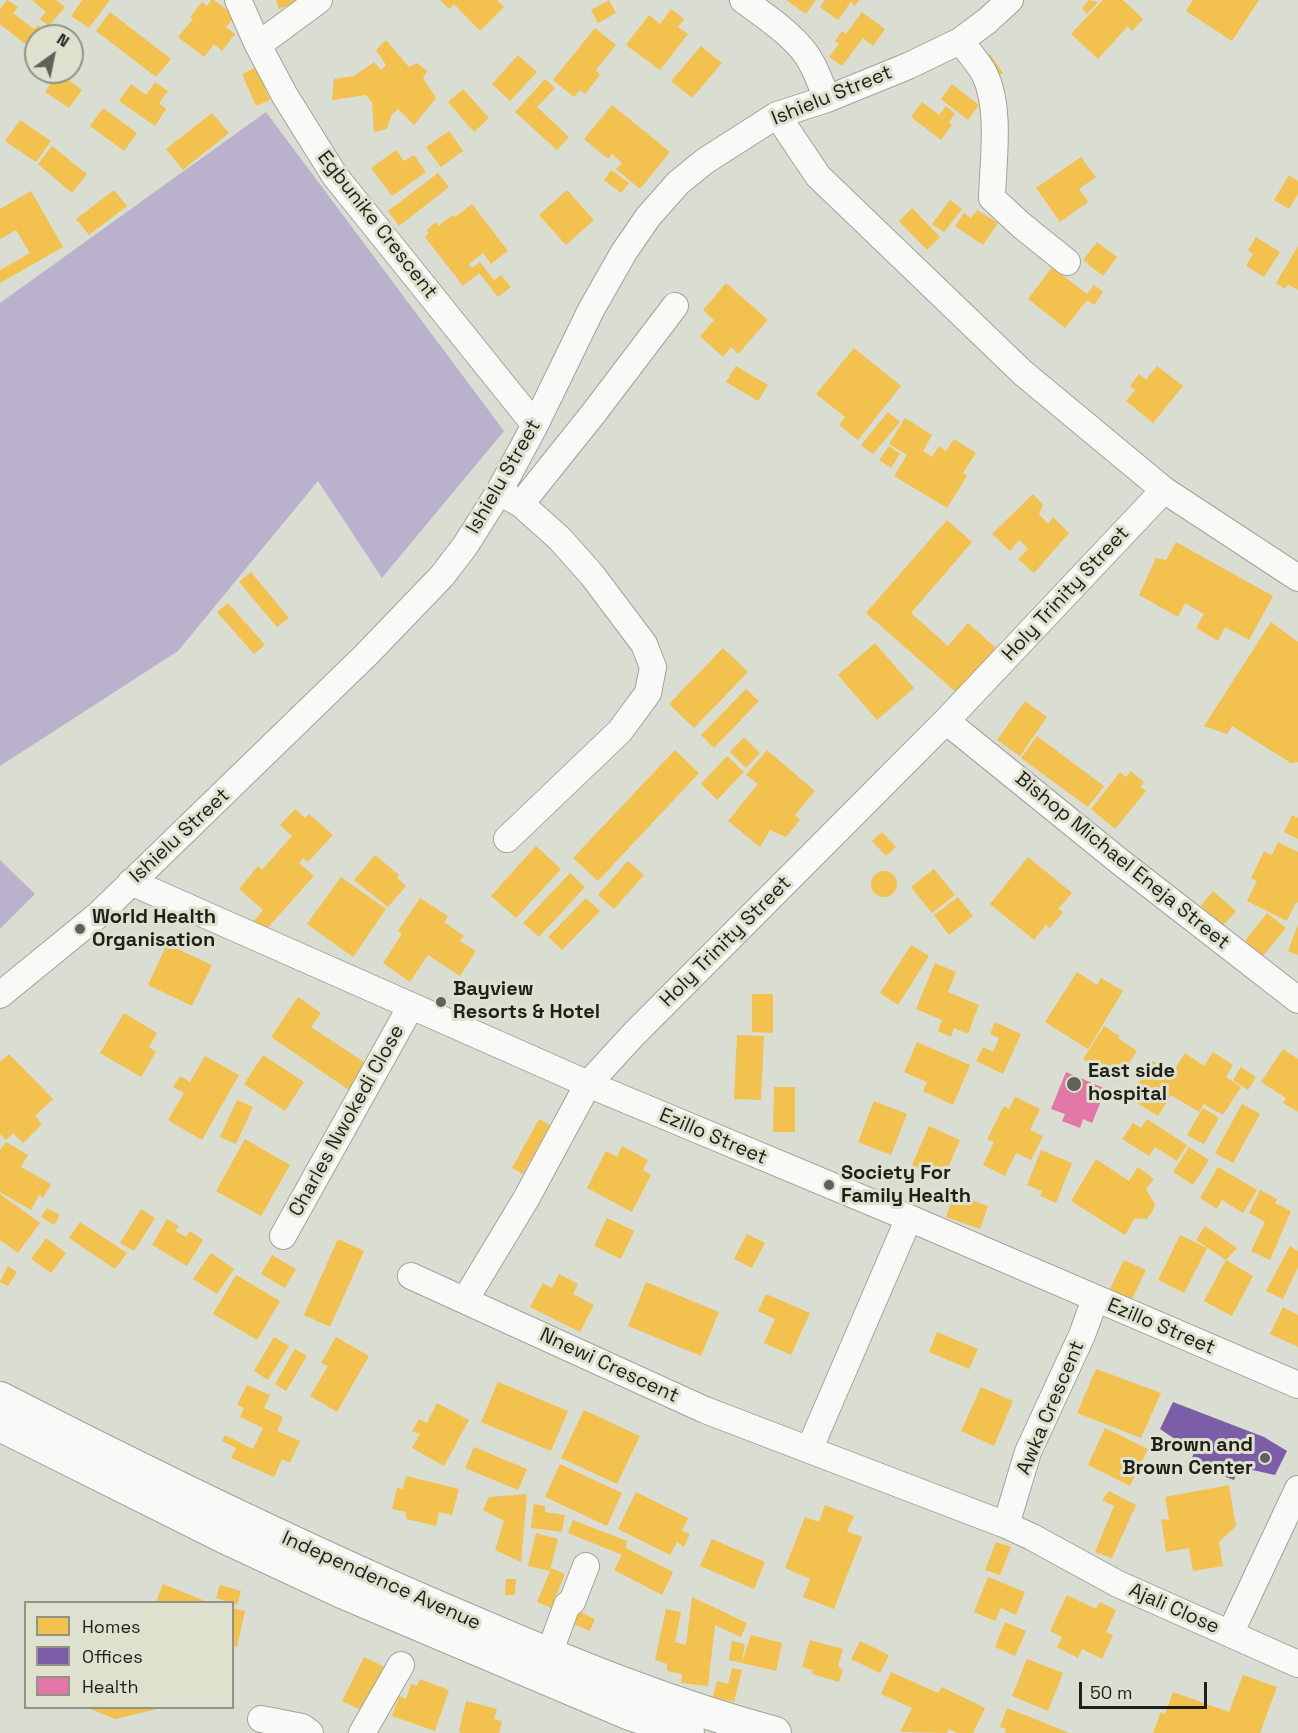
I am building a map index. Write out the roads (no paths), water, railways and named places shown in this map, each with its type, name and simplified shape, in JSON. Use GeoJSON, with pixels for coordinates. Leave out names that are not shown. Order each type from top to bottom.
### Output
{"type":"FeatureCollection","features":[{"type":"Feature","properties":{"kind":"main road","name":"Independence Avenue"},"geometry":{"type":"LineString","coordinates":[[0,1398],[120,1459],[347,1582],[635,1703],[704,1713],[774,1733]]}},
{"type":"Feature","properties":{"kind":"main road","name":"Independence Avenue"},"geometry":{"type":"LineString","coordinates":[[0,1425],[212,1531],[549,1654],[688,1733]]}},
{"type":"Feature","properties":{"kind":"street","name":"Egbunike Crescent"},"geometry":{"type":"LineString","coordinates":[[238,0],[258,45],[285,96],[335,176],[534,425]]}},
{"type":"Feature","properties":{"kind":"street"},"geometry":{"type":"LineString","coordinates":[[258,45],[319,0]]}},
{"type":"Feature","properties":{"kind":"street"},"geometry":{"type":"LineString","coordinates":[[743,0],[773,22],[801,48],[812,62],[827,99]]}},
{"type":"Feature","properties":{"kind":"street","name":"Ishielu Street"},"geometry":{"type":"LineString","coordinates":[[0,995],[98,915],[245,775],[442,576],[465,546],[499,492],[591,309],[624,252],[665,195],[705,161],[777,115],[827,99],[908,66],[960,41],[1010,0]]}},
{"type":"Feature","properties":{"kind":"street"},"geometry":{"type":"LineString","coordinates":[[960,41],[984,73],[992,102],[995,131],[992,198],[1067,262]]}},
{"type":"Feature","properties":{"kind":"street"},"geometry":{"type":"LineString","coordinates":[[777,115],[811,168],[837,196],[1023,373],[1164,490],[1295,569]]}},
{"type":"Feature","properties":{"kind":"street"},"geometry":{"type":"LineString","coordinates":[[521,504],[587,423],[675,306]]}},
{"type":"Feature","properties":{"kind":"street","name":"Holy Trinity Street"},"geometry":{"type":"LineString","coordinates":[[465,1300],[526,1199],[588,1084],[634,1034],[946,721],[1164,490]]}},
{"type":"Feature","properties":{"kind":"street"},"geometry":{"type":"LineString","coordinates":[[499,492],[521,504],[560,539],[592,575],[644,644],[653,667],[648,693],[620,731],[507,839]]}},
{"type":"Feature","properties":{"kind":"street","name":"Bishop Michael Eneja Street"},"geometry":{"type":"LineString","coordinates":[[946,721],[1119,861],[1298,1000]]}},
{"type":"Feature","properties":{"kind":"street","name":"Ezillo Street"},"geometry":{"type":"LineString","coordinates":[[131,882],[588,1084],[909,1218],[1298,1385]]}},
{"type":"Feature","properties":{"kind":"street","name":"Charles Nwokedi Close"},"geometry":{"type":"LineString","coordinates":[[283,1236],[411,1006]]}},
{"type":"Feature","properties":{"kind":"street"},"geometry":{"type":"LineString","coordinates":[[809,1450],[909,1218]]}},
{"type":"Feature","properties":{"kind":"street","name":"Nnewi Crescent"},"geometry":{"type":"LineString","coordinates":[[411,1276],[705,1410],[1006,1525]]}},
{"type":"Feature","properties":{"kind":"street","name":"Awka Crescent"},"geometry":{"type":"LineString","coordinates":[[1006,1525],[1028,1452],[1082,1335],[1095,1299]]}},
{"type":"Feature","properties":{"kind":"street"},"geometry":{"type":"LineString","coordinates":[[1230,1634],[1298,1489]]}},
{"type":"Feature","properties":{"kind":"street","name":"Ajali Close"},"geometry":{"type":"LineString","coordinates":[[1006,1525],[1118,1584],[1298,1664]]}},
{"type":"Feature","properties":{"kind":"street"},"geometry":{"type":"LineString","coordinates":[[549,1654],[560,1620],[567,1605],[572,1602],[586,1566]]}},
{"type":"Feature","properties":{"kind":"street"},"geometry":{"type":"LineString","coordinates":[[362,1733],[401,1665]]}},
{"type":"Feature","properties":{"kind":"street"},"geometry":{"type":"LineString","coordinates":[[261,1719],[302,1728],[310,1733]]}},
{"type":"Feature","properties":{"kind":"place","name":"World Health Organisation"},"geometry":{"type":"Point","coordinates":[80,929]}},
{"type":"Feature","properties":{"kind":"place","name":"Bayview Resorts & Hotel"},"geometry":{"type":"Point","coordinates":[441,1002]}},
{"type":"Feature","properties":{"kind":"place","name":"East side hospital"},"geometry":{"type":"Point","coordinates":[1074,1084]}},
{"type":"Feature","properties":{"kind":"place","name":"Society For Family Health"},"geometry":{"type":"Point","coordinates":[829,1185]}},
{"type":"Feature","properties":{"kind":"place","name":"Brown and Brown Center"},"geometry":{"type":"Point","coordinates":[1265,1458]}}]}
